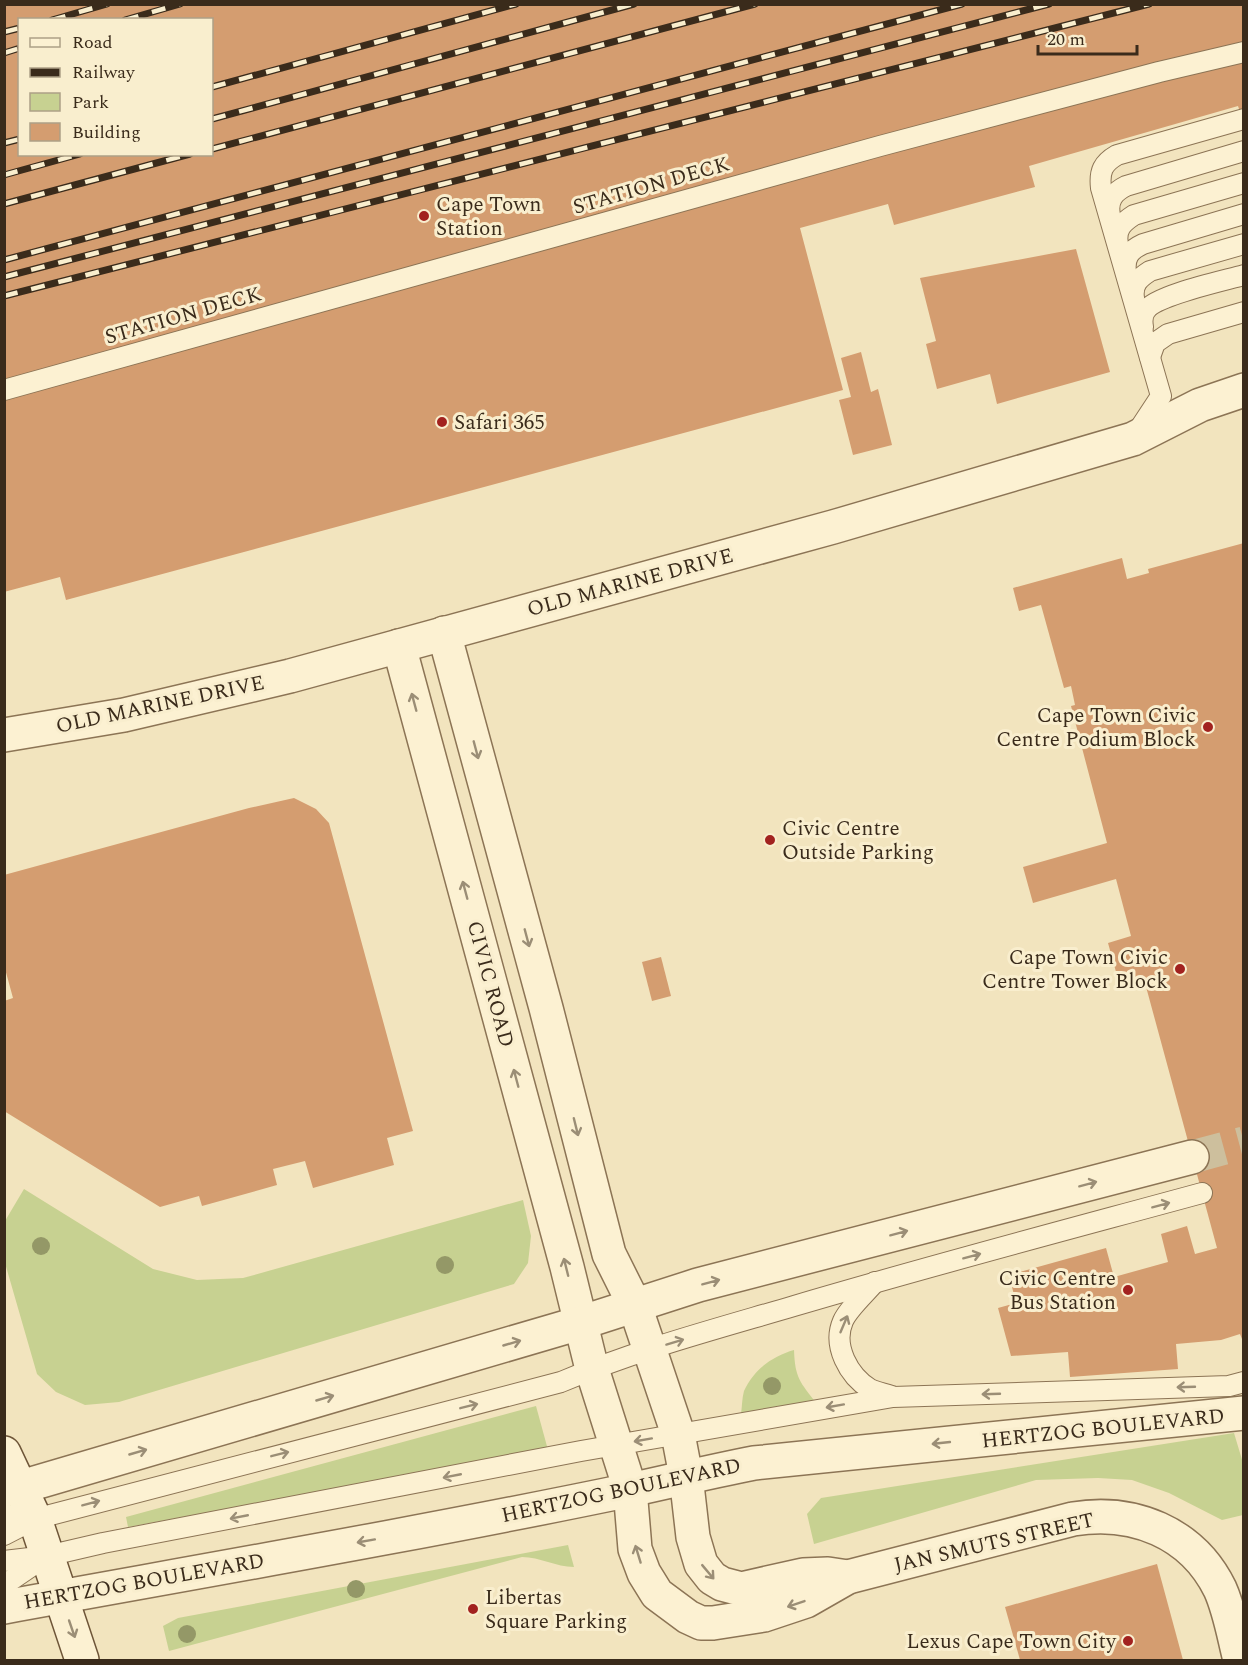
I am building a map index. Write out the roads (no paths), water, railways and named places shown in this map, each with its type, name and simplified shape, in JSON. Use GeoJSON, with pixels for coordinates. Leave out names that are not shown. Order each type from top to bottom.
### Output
{"type":"FeatureCollection","features":[{"type":"Feature","properties":{"kind":"street","name":"OLD MARINE DRIVE"},"geometry":{"type":"LineString","coordinates":[[4,735],[124,715],[290,676],[844,524],[1133,439],[1200,405],[1244,390]]}},
{"type":"Feature","properties":{"kind":"street"},"geometry":{"type":"LineString","coordinates":[[444,633],[543,997],[609,1254],[635,1306]]}},
{"type":"Feature","properties":{"kind":"street","name":"CIVIC ROAD"},"geometry":{"type":"LineString","coordinates":[[399,646],[543,1176],[592,1369],[618,1444]]}},
{"type":"Feature","properties":{"kind":"street"},"geometry":{"type":"LineString","coordinates":[[16,1502],[698,1285],[1192,1157]]}},
{"type":"Feature","properties":{"kind":"street","name":"JAN SMUTS STREET"},"geometry":{"type":"LineString","coordinates":[[635,1306],[678,1434],[686,1476],[693,1537],[701,1564],[712,1578],[722,1584],[741,1589],[803,1575],[828,1574],[848,1577]]}},
{"type":"Feature","properties":{"kind":"street","name":"HERTZOG BOULEVARD"},"geometry":{"type":"LineString","coordinates":[[4,1607],[423,1530],[630,1490],[754,1463],[1244,1413]]}},
{"type":"Feature","properties":{"kind":"street","name":"JAN SMUTS STREET"},"geometry":{"type":"LineString","coordinates":[[618,1444],[630,1490],[635,1549],[651,1587],[674,1609],[701,1623],[740,1620],[764,1615],[806,1601],[848,1577],[1072,1519],[1094,1516],[1120,1517],[1156,1526],[1185,1546],[1207,1567],[1224,1599],[1240,1660]]}},
{"type":"Feature","properties":{"kind":"street"},"geometry":{"type":"LineString","coordinates":[[4,1453],[16,1502],[47,1556],[82,1660]]}},
{"type":"Feature","properties":{"kind":"lane","name":"STATION DECK"},"geometry":{"type":"LineString","coordinates":[[4,390],[880,146],[1159,72],[1244,52]]}},
{"type":"Feature","properties":{"kind":"lane"},"geometry":{"type":"LineString","coordinates":[[1133,439],[1161,396],[1100,178],[1104,164],[1117,155],[1244,119]]}},
{"type":"Feature","properties":{"kind":"lane"},"geometry":{"type":"LineString","coordinates":[[1110,218],[1109,201],[1118,190],[1126,186],[1244,152]]}},
{"type":"Feature","properties":{"kind":"lane"},"geometry":{"type":"LineString","coordinates":[[1119,247],[1118,231],[1121,224],[1134,215],[1244,183]]}},
{"type":"Feature","properties":{"kind":"lane"},"geometry":{"type":"LineString","coordinates":[[1127,276],[1125,266],[1129,252],[1143,244],[1244,214]]}},
{"type":"Feature","properties":{"kind":"lane"},"geometry":{"type":"LineString","coordinates":[[1135,303],[1134,287],[1137,280],[1150,271],[1244,244]]}},
{"type":"Feature","properties":{"kind":"lane"},"geometry":{"type":"LineString","coordinates":[[1144,332],[1142,316],[1146,309],[1159,300],[1244,275]]}},
{"type":"Feature","properties":{"kind":"lane"},"geometry":{"type":"LineString","coordinates":[[1150,357],[1155,343],[1168,334],[1244,312]]}},
{"type":"Feature","properties":{"kind":"lane"},"geometry":{"type":"LineString","coordinates":[[4,1535],[16,1502],[561,1382],[648,1350],[876,1282],[1202,1193]]}},
{"type":"Feature","properties":{"kind":"lane"},"geometry":{"type":"LineString","coordinates":[[876,1282],[844,1319],[840,1332],[840,1348],[845,1363],[870,1389],[893,1397]]}},
{"type":"Feature","properties":{"kind":"lane"},"geometry":{"type":"LineString","coordinates":[[4,1561],[47,1556],[103,1543],[618,1444],[893,1397],[1229,1386],[1244,1382]]}},
{"type":"Feature","properties":{"kind":"lane"},"geometry":{"type":"LineString","coordinates":[[4,1585],[47,1556]]}},
{"type":"Feature","properties":{"kind":"tunnel"},"geometry":{"type":"LineString","coordinates":[[1192,1157],[1244,1143]]}},
{"type":"Feature","properties":{"kind":"railway"},"geometry":{"type":"LineString","coordinates":[[59,18],[107,4]]}},
{"type":"Feature","properties":{"kind":"railway"},"geometry":{"type":"LineString","coordinates":[[132,18],[180,4]]}},
{"type":"Feature","properties":{"kind":"railway"},"geometry":{"type":"LineString","coordinates":[[213,87],[516,4]]}},
{"type":"Feature","properties":{"kind":"railway"},"geometry":{"type":"LineString","coordinates":[[213,119],[634,4]]}},
{"type":"Feature","properties":{"kind":"railway"},"geometry":{"type":"LineString","coordinates":[[213,149],[755,4]]}},
{"type":"Feature","properties":{"kind":"railway"},"geometry":{"type":"LineString","coordinates":[[4,260],[962,4]]}},
{"type":"Feature","properties":{"kind":"railway"},"geometry":{"type":"LineString","coordinates":[[4,277],[1049,4]]}},
{"type":"Feature","properties":{"kind":"railway"},"geometry":{"type":"LineString","coordinates":[[4,296],[1149,4]]}},
{"type":"Feature","properties":{"kind":"railway"},"geometry":{"type":"LineString","coordinates":[[4,32],[18,28]]}},
{"type":"Feature","properties":{"kind":"railway"},"geometry":{"type":"LineString","coordinates":[[4,53],[18,49]]}},
{"type":"Feature","properties":{"kind":"railway"},"geometry":{"type":"LineString","coordinates":[[4,143],[18,140]]}},
{"type":"Feature","properties":{"kind":"railway"},"geometry":{"type":"LineString","coordinates":[[4,175],[73,156]]}},
{"type":"Feature","properties":{"kind":"railway"},"geometry":{"type":"LineString","coordinates":[[4,204],[183,156]]}},
{"type":"Feature","properties":{"kind":"place","name":"Cape Town Station"},"geometry":{"type":"Point","coordinates":[424,216]}},
{"type":"Feature","properties":{"kind":"place","name":"Safari 365"},"geometry":{"type":"Point","coordinates":[442,422]}},
{"type":"Feature","properties":{"kind":"place","name":"Cape Town Civic Centre Podium Block"},"geometry":{"type":"Point","coordinates":[1208,727]}},
{"type":"Feature","properties":{"kind":"place","name":"Civic Centre Outside Parking"},"geometry":{"type":"Point","coordinates":[770,840]}},
{"type":"Feature","properties":{"kind":"place","name":"Cape Town Civic Centre Tower Block"},"geometry":{"type":"Point","coordinates":[1180,969]}},
{"type":"Feature","properties":{"kind":"place","name":"Civic Centre Bus Station"},"geometry":{"type":"Point","coordinates":[1128,1290]}},
{"type":"Feature","properties":{"kind":"place","name":"Libertas Square Parking"},"geometry":{"type":"Point","coordinates":[473,1609]}},
{"type":"Feature","properties":{"kind":"place","name":"Lexus Cape Town City"},"geometry":{"type":"Point","coordinates":[1128,1641]}}]}
